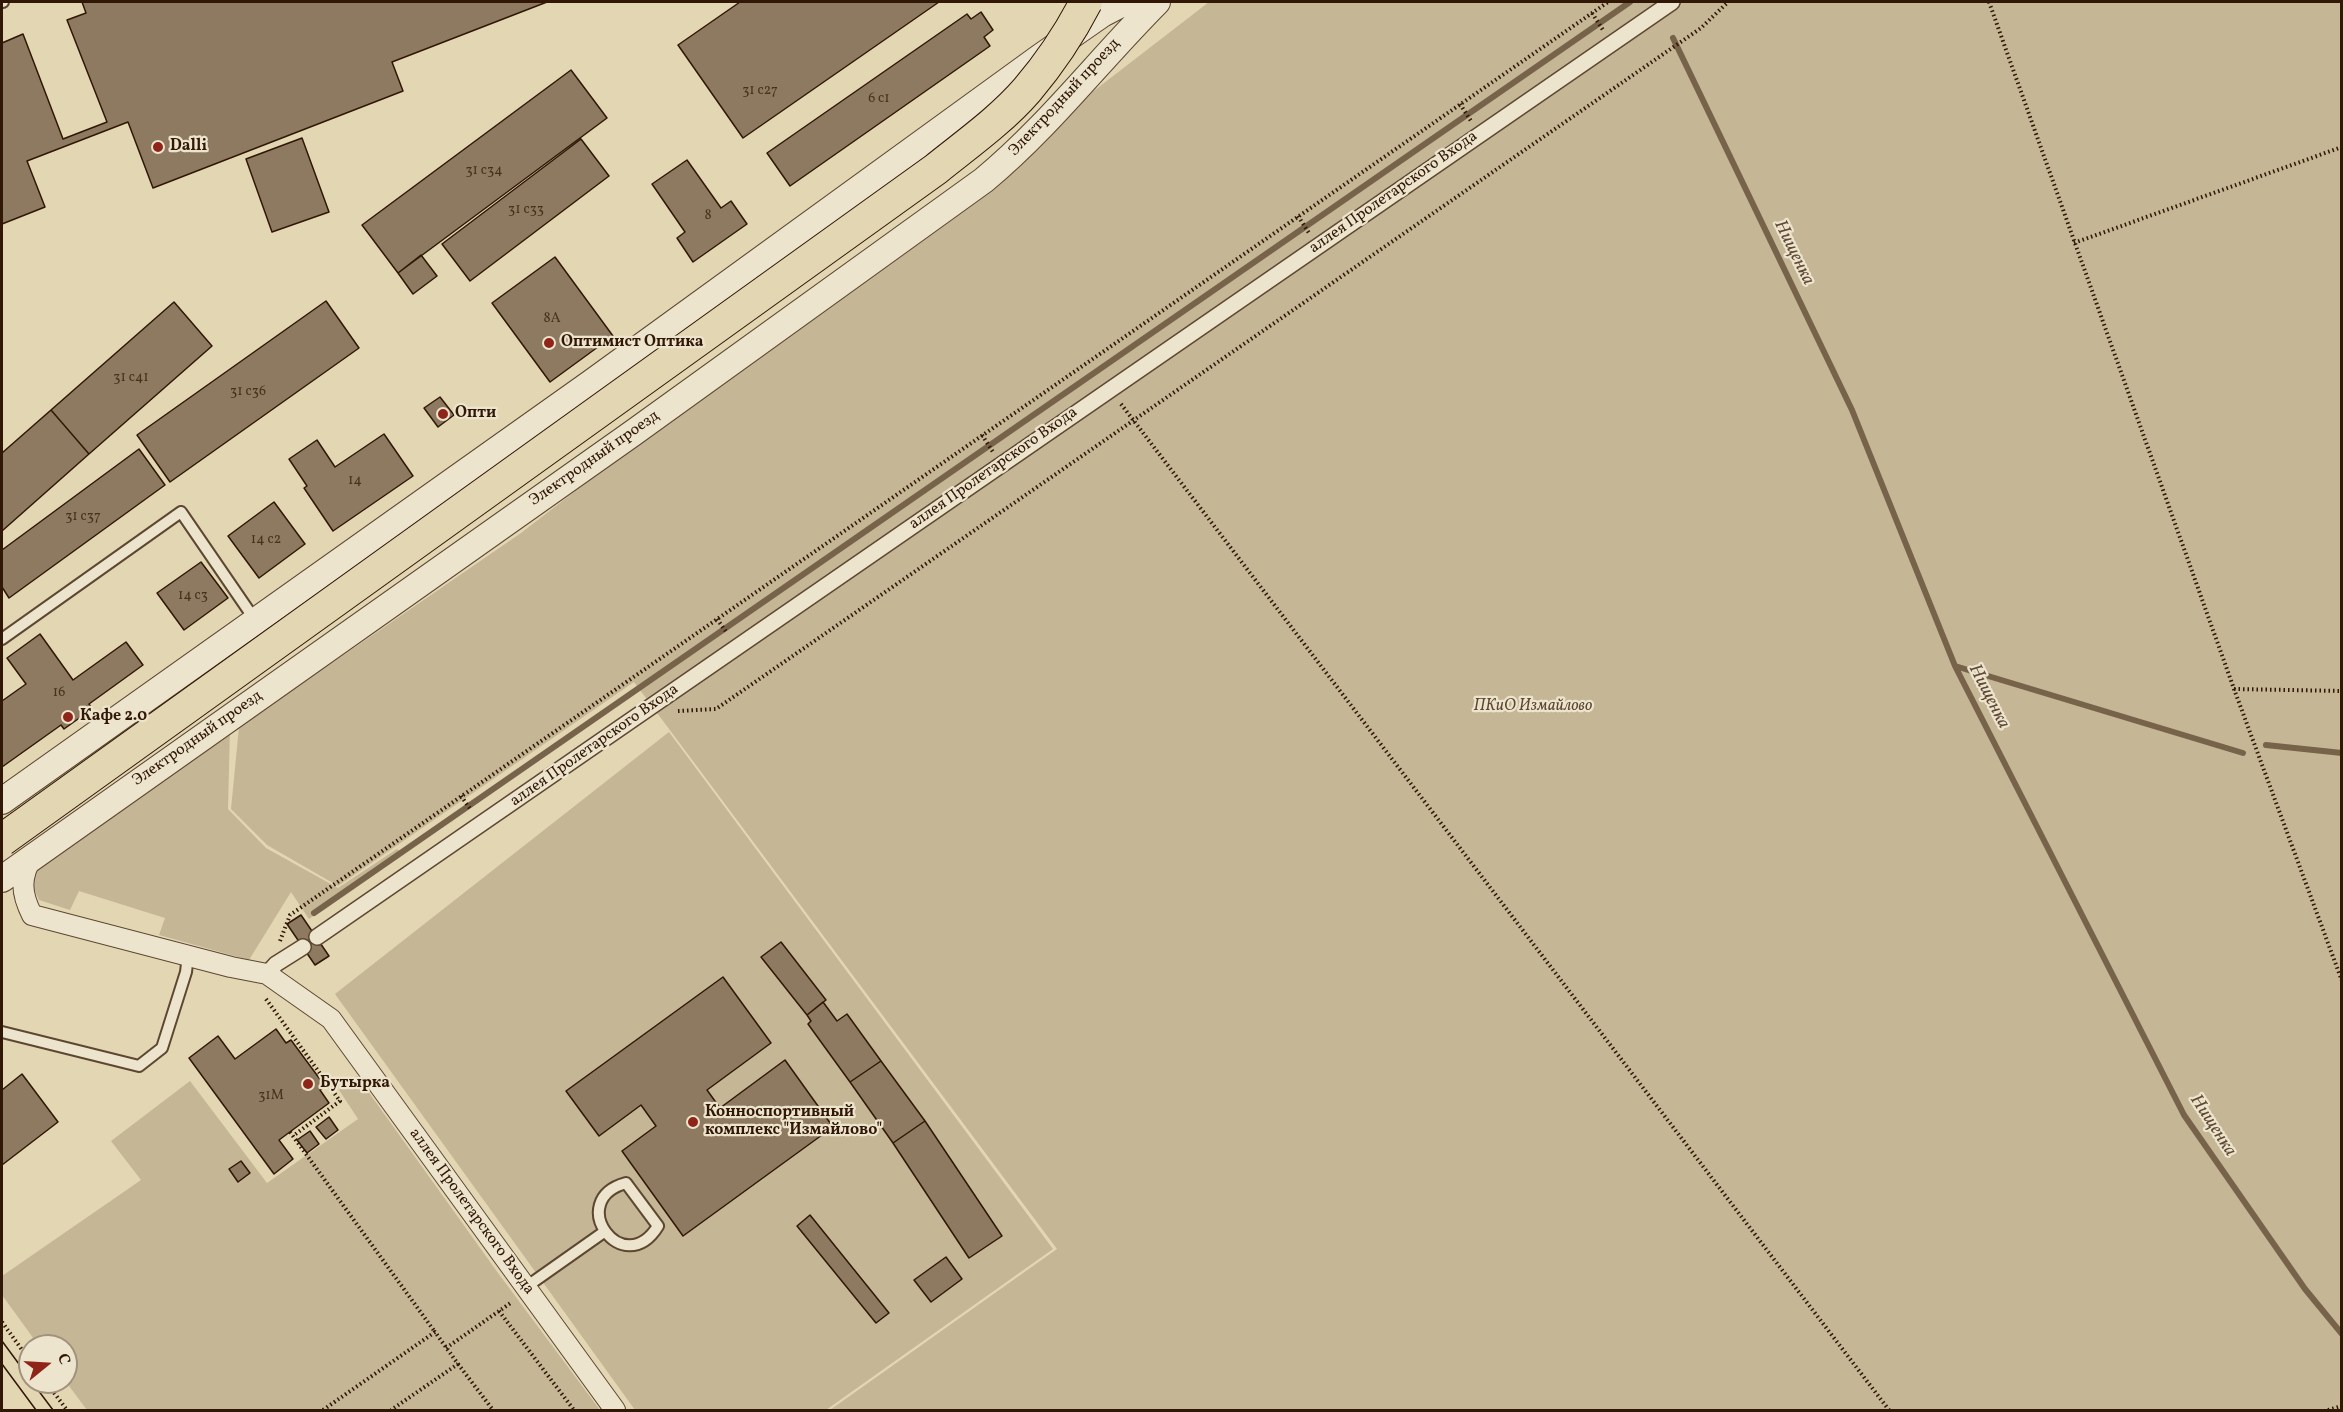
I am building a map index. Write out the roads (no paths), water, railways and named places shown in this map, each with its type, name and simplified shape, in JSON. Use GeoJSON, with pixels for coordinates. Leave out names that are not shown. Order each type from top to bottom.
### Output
{"type":"FeatureCollection","features":[{"type":"Feature","properties":{"kind":"main road"},"geometry":{"type":"LineString","coordinates":[[2,840],[936,169],[1026,91],[1073,27],[1086,2]]}},
{"type":"Feature","properties":{"kind":"street","name":"Электродный проезд"},"geometry":{"type":"LineString","coordinates":[[2,801],[279,602],[591,383],[1048,52],[1122,2]]}},
{"type":"Feature","properties":{"kind":"street","name":"Электродный проезд"},"geometry":{"type":"LineString","coordinates":[[2,879],[633,433],[984,180],[1014,155],[1117,42],[1157,2]]}},
{"type":"Feature","properties":{"kind":"street","name":"аллея Пролетарского Входа"},"geometry":{"type":"LineString","coordinates":[[317,937],[1672,2]]}},
{"type":"Feature","properties":{"kind":"street"},"geometry":{"type":"LineString","coordinates":[[591,383],[584,400],[584,414],[596,436],[607,440],[633,433]]}},
{"type":"Feature","properties":{"kind":"street"},"geometry":{"type":"LineString","coordinates":[[279,602],[295,600],[308,604],[319,613],[326,627],[325,641],[316,655]]}},
{"type":"Feature","properties":{"kind":"street","name":"аллея Пролетарского Входа"},"geometry":{"type":"LineString","coordinates":[[32,857],[22,882],[24,898],[32,915],[231,967],[267,974],[331,1019],[523,1292],[615,1410]]}},
{"type":"Feature","properties":{"kind":"street"},"geometry":{"type":"LineString","coordinates":[[267,974],[276,964],[303,947]]}},
{"type":"Feature","properties":{"kind":"lane"},"geometry":{"type":"LineString","coordinates":[[2,639],[181,512],[255,620]]}},
{"type":"Feature","properties":{"kind":"lane"},"geometry":{"type":"LineString","coordinates":[[2,1032],[139,1066],[162,1048],[186,972],[188,955]]}},
{"type":"Feature","properties":{"kind":"lane"},"geometry":{"type":"LineString","coordinates":[[626,1183],[658,1226],[643,1242],[632,1245],[612,1240],[604,1232],[598,1213],[602,1200],[609,1191],[626,1183]]}},
{"type":"Feature","properties":{"kind":"lane"},"geometry":{"type":"LineString","coordinates":[[523,1292],[604,1232]]}},
{"type":"Feature","properties":{"kind":"waterway"},"geometry":{"type":"LineString","coordinates":[[314,913],[1630,2]]}},
{"type":"Feature","properties":{"kind":"waterway","name":"Нищенка"},"geometry":{"type":"LineString","coordinates":[[1673,38],[1852,410],[1955,666],[2184,1115],[2305,1289],[2342,1334]]}},
{"type":"Feature","properties":{"kind":"waterway"},"geometry":{"type":"LineString","coordinates":[[1955,666],[2243,753]]}},
{"type":"Feature","properties":{"kind":"waterway"},"geometry":{"type":"LineString","coordinates":[[2266,745],[2342,753]]}},
{"type":"Feature","properties":{"kind":"tram line"},"geometry":{"type":"LineString","coordinates":[[2,1341],[18,1363]]}},
{"type":"Feature","properties":{"kind":"tram line"},"geometry":{"type":"LineString","coordinates":[[2,1364],[36,1410]]}},
{"type":"Feature","properties":{"kind":"tram line"},"geometry":{"type":"LineString","coordinates":[[41,1394],[53,1410]]}},
{"type":"Feature","properties":{"kind":"place","name":"Dalli"},"geometry":{"type":"Point","coordinates":[158,147]}},
{"type":"Feature","properties":{"kind":"place","name":"Оптимист Оптика"},"geometry":{"type":"Point","coordinates":[549,343]}},
{"type":"Feature","properties":{"kind":"place","name":"Опти"},"geometry":{"type":"Point","coordinates":[443,414]}},
{"type":"Feature","properties":{"kind":"place","name":"Кафе 2.0"},"geometry":{"type":"Point","coordinates":[68,717]}},
{"type":"Feature","properties":{"kind":"place","name":"Бутырка"},"geometry":{"type":"Point","coordinates":[308,1084]}},
{"type":"Feature","properties":{"kind":"place","name":"Конноспортивный комплекс \"Измайлово\""},"geometry":{"type":"Point","coordinates":[693,1122]}},
{"type":"Feature","properties":{"kind":"park label","name":"ПКиО Измайлово"},"geometry":{"type":"Point","coordinates":[1533,707]}}]}
